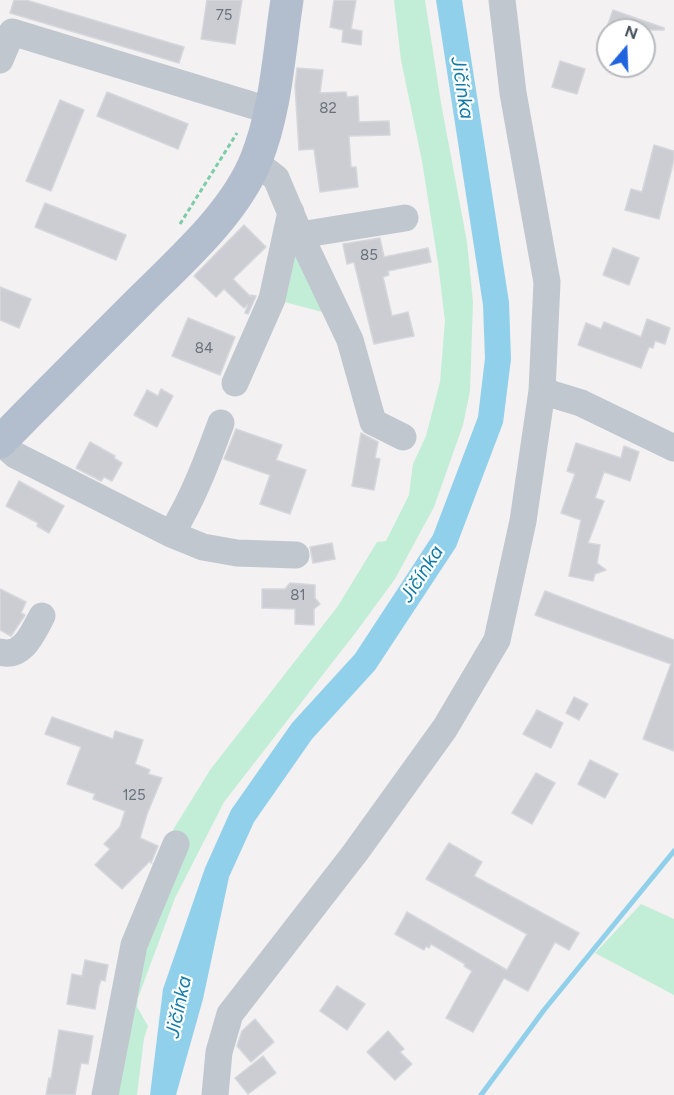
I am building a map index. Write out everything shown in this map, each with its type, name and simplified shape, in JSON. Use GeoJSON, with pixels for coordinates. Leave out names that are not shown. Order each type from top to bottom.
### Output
{"type":"FeatureCollection","features":[{"type":"Feature","properties":{"kind":"main road"},"geometry":{"type":"LineString","coordinates":[[0,441],[191,249],[227,208],[255,162],[271,111],[287,0]]}},
{"type":"Feature","properties":{"kind":"street"},"geometry":{"type":"LineString","coordinates":[[215,1095],[219,1052],[230,1014],[252,991],[445,729],[498,640],[523,521],[542,391],[547,282],[513,93],[502,0]]}},
{"type":"Feature","properties":{"kind":"street"},"geometry":{"type":"LineString","coordinates":[[0,60],[12,32],[271,111]]}},
{"type":"Feature","properties":{"kind":"street"},"geometry":{"type":"LineString","coordinates":[[255,162],[276,178],[295,224],[350,340],[373,422],[403,437]]}},
{"type":"Feature","properties":{"kind":"street"},"geometry":{"type":"LineString","coordinates":[[295,224],[405,218]]}},
{"type":"Feature","properties":{"kind":"street"},"geometry":{"type":"LineString","coordinates":[[235,383],[272,299],[295,224]]}},
{"type":"Feature","properties":{"kind":"street"},"geometry":{"type":"LineString","coordinates":[[542,391],[582,404],[674,448]]}},
{"type":"Feature","properties":{"kind":"street"},"geometry":{"type":"LineString","coordinates":[[171,534],[200,480],[221,423]]}},
{"type":"Feature","properties":{"kind":"street"},"geometry":{"type":"LineString","coordinates":[[0,441],[15,455],[171,534],[203,547],[248,554],[296,555]]}},
{"type":"Feature","properties":{"kind":"street"},"geometry":{"type":"LineString","coordinates":[[0,652],[7,654],[18,651],[24,646],[42,616]]}},
{"type":"Feature","properties":{"kind":"street"},"geometry":{"type":"LineString","coordinates":[[105,1095],[134,945],[176,844]]}},
{"type":"Feature","properties":{"kind":"path"},"geometry":{"type":"LineString","coordinates":[[179,225],[239,129]]}},
{"type":"Feature","properties":{"kind":"green space"},"geometry":{"type":"Polygon","coordinates":[[[394,0],[425,0],[441,103],[467,242],[473,302],[470,391],[463,425],[434,507],[395,579],[224,802],[175,898],[138,998],[137,1007],[148,1026],[144,1038],[137,1095],[95,1095],[156,871],[152,864],[165,850],[173,830],[210,770],[338,606],[377,542],[386,541],[409,495],[413,464],[426,436],[440,382],[445,321],[422,161],[401,60],[394,0]]]}},
{"type":"Feature","properties":{"kind":"green space"},"geometry":{"type":"Polygon","coordinates":[[[289,239],[326,313],[277,300],[289,239]]]}},
{"type":"Feature","properties":{"kind":"green space"},"geometry":{"type":"Polygon","coordinates":[[[641,904],[674,919],[674,995],[595,953],[641,904]]]}},
{"type":"Feature","properties":{"kind":"water","name":"Jičínka"},"geometry":{"type":"Polygon","coordinates":[[[436,0],[462,0],[509,302],[511,359],[503,423],[456,547],[375,670],[312,739],[254,822],[229,877],[203,999],[176,1095],[150,1095],[163,989],[205,868],[231,810],[292,723],[355,654],[433,535],[478,417],[485,358],[483,305],[436,0]]]}},
{"type":"Feature","properties":{"kind":"building"},"geometry":{"type":"Polygon","coordinates":[[[14,0],[26,0],[184,47],[179,63],[10,13],[14,0]]]}},
{"type":"Feature","properties":{"kind":"building"},"geometry":{"type":"Polygon","coordinates":[[[207,0],[242,0],[235,44],[201,39],[207,0]]]}},
{"type":"Feature","properties":{"kind":"building"},"geometry":{"type":"Polygon","coordinates":[[[334,0],[356,0],[351,29],[362,31],[361,45],[342,42],[343,30],[330,27],[334,0]]]}},
{"type":"Feature","properties":{"kind":"building"},"geometry":{"type":"Polygon","coordinates":[[[613,10],[636,18],[610,18],[613,10]]]}},
{"type":"Feature","properties":{"kind":"building"},"geometry":{"type":"Polygon","coordinates":[[[656,25],[664,28],[664,30],[656,30],[656,25]]]}},
{"type":"Feature","properties":{"kind":"building"},"geometry":{"type":"Polygon","coordinates":[[[560,61],[585,69],[577,94],[552,87],[560,61]]]}},
{"type":"Feature","properties":{"kind":"building"},"geometry":{"type":"Polygon","coordinates":[[[297,68],[323,70],[320,93],[346,92],[347,97],[358,96],[359,122],[389,121],[390,135],[349,136],[351,167],[356,167],[358,187],[320,192],[314,149],[299,150],[295,86],[297,68]]]}},
{"type":"Feature","properties":{"kind":"building"},"geometry":{"type":"Polygon","coordinates":[[[107,92],[188,124],[178,149],[97,116],[107,92]]]}},
{"type":"Feature","properties":{"kind":"building"},"geometry":{"type":"Polygon","coordinates":[[[60,100],[84,110],[51,191],[26,181],[60,100]]]}},
{"type":"Feature","properties":{"kind":"building"},"geometry":{"type":"Polygon","coordinates":[[[654,145],[674,151],[674,160],[659,219],[625,210],[631,189],[642,192],[654,145]]]}},
{"type":"Feature","properties":{"kind":"building"},"geometry":{"type":"Polygon","coordinates":[[[45,203],[126,235],[116,260],[35,227],[45,203]]]}},
{"type":"Feature","properties":{"kind":"building"},"geometry":{"type":"Polygon","coordinates":[[[244,225],[266,247],[233,279],[251,297],[251,295],[256,296],[248,314],[245,313],[248,304],[244,308],[224,289],[216,297],[194,276],[244,225]]]}},
{"type":"Feature","properties":{"kind":"building"},"geometry":{"type":"Polygon","coordinates":[[[380,238],[384,257],[428,248],[431,262],[388,271],[389,275],[383,277],[392,316],[408,312],[414,336],[374,344],[354,262],[347,264],[343,244],[380,238]]]}},
{"type":"Feature","properties":{"kind":"building"},"geometry":{"type":"Polygon","coordinates":[[[613,248],[639,258],[629,285],[603,275],[613,248]]]}},
{"type":"Feature","properties":{"kind":"building"},"geometry":{"type":"Polygon","coordinates":[[[0,287],[31,299],[19,328],[0,320],[0,287]]]}},
{"type":"Feature","properties":{"kind":"building"},"geometry":{"type":"Polygon","coordinates":[[[188,318],[235,337],[220,375],[172,356],[188,318]]]}},
{"type":"Feature","properties":{"kind":"building"},"geometry":{"type":"Polygon","coordinates":[[[647,319],[670,328],[665,344],[655,341],[653,348],[649,347],[641,368],[578,345],[586,323],[601,329],[604,322],[641,337],[647,319]]]}},
{"type":"Feature","properties":{"kind":"building"},"geometry":{"type":"Polygon","coordinates":[[[161,389],[173,396],[157,427],[134,415],[147,390],[158,396],[161,389]]]}},
{"type":"Feature","properties":{"kind":"building"},"geometry":{"type":"Polygon","coordinates":[[[236,429],[282,445],[276,460],[306,470],[290,514],[260,504],[270,475],[224,459],[236,429]]]}},
{"type":"Feature","properties":{"kind":"building"},"geometry":{"type":"Polygon","coordinates":[[[361,433],[378,442],[375,458],[380,459],[374,490],[352,486],[361,433]]]}},
{"type":"Feature","properties":{"kind":"building"},"geometry":{"type":"Polygon","coordinates":[[[90,442],[115,456],[114,458],[122,463],[112,481],[104,477],[101,481],[76,468],[90,442]]]}},
{"type":"Feature","properties":{"kind":"building"},"geometry":{"type":"Polygon","coordinates":[[[576,443],[621,458],[624,446],[639,452],[630,481],[604,472],[595,498],[604,501],[588,543],[600,545],[597,563],[606,570],[595,574],[593,581],[569,576],[581,520],[561,513],[575,474],[567,471],[576,443]]]}},
{"type":"Feature","properties":{"kind":"building"},"geometry":{"type":"Polygon","coordinates":[[[19,481],[64,506],[49,533],[37,526],[38,523],[6,506],[19,481]]]}},
{"type":"Feature","properties":{"kind":"building"},"geometry":{"type":"Polygon","coordinates":[[[332,543],[335,559],[313,563],[310,547],[332,543]]]}},
{"type":"Feature","properties":{"kind":"building"},"geometry":{"type":"Polygon","coordinates":[[[290,583],[315,585],[315,598],[320,604],[314,609],[314,625],[295,624],[295,609],[262,608],[262,589],[285,589],[290,583]]]}},
{"type":"Feature","properties":{"kind":"building"},"geometry":{"type":"Polygon","coordinates":[[[0,589],[26,602],[21,613],[25,615],[11,636],[0,630],[0,589]]]}},
{"type":"Feature","properties":{"kind":"building"},"geometry":{"type":"Polygon","coordinates":[[[545,591],[674,640],[674,751],[643,739],[671,664],[535,615],[545,591]]]}},
{"type":"Feature","properties":{"kind":"building"},"geometry":{"type":"Polygon","coordinates":[[[574,697],[588,704],[579,720],[566,713],[574,697]]]}},
{"type":"Feature","properties":{"kind":"building"},"geometry":{"type":"Polygon","coordinates":[[[537,710],[563,723],[551,748],[523,734],[537,710]]]}},
{"type":"Feature","properties":{"kind":"building"},"geometry":{"type":"Polygon","coordinates":[[[52,717],[113,739],[115,731],[143,740],[135,764],[150,770],[148,774],[162,778],[140,838],[158,846],[151,863],[150,861],[122,889],[95,865],[110,849],[104,844],[120,827],[125,811],[93,799],[95,794],[67,784],[81,747],[45,734],[52,717]]]}},
{"type":"Feature","properties":{"kind":"building"},"geometry":{"type":"Polygon","coordinates":[[[590,760],[618,774],[605,798],[578,784],[590,760]]]}},
{"type":"Feature","properties":{"kind":"building"},"geometry":{"type":"Polygon","coordinates":[[[536,773],[555,783],[532,824],[512,813],[536,773]]]}},
{"type":"Feature","properties":{"kind":"building"},"geometry":{"type":"Polygon","coordinates":[[[449,843],[482,862],[474,876],[579,933],[569,950],[555,942],[528,991],[504,978],[473,1032],[446,1018],[472,971],[464,966],[465,964],[431,944],[424,950],[395,934],[407,912],[507,970],[527,934],[426,879],[449,843]]]}},
{"type":"Feature","properties":{"kind":"building"},"geometry":{"type":"Polygon","coordinates":[[[85,960],[108,965],[105,981],[101,980],[99,986],[95,1009],[67,1004],[72,974],[82,976],[85,960]]]}},
{"type":"Feature","properties":{"kind":"building"},"geometry":{"type":"Polygon","coordinates":[[[337,986],[365,1004],[347,1030],[320,1011],[337,986]]]}},
{"type":"Feature","properties":{"kind":"building"},"geometry":{"type":"Polygon","coordinates":[[[255,1019],[274,1042],[251,1062],[237,1046],[242,1031],[255,1019]]]}},
{"type":"Feature","properties":{"kind":"building"},"geometry":{"type":"Polygon","coordinates":[[[59,1030],[93,1036],[88,1064],[81,1063],[75,1095],[46,1095],[59,1030]]]}},
{"type":"Feature","properties":{"kind":"building"},"geometry":{"type":"Polygon","coordinates":[[[388,1031],[404,1049],[400,1052],[412,1064],[395,1080],[367,1052],[388,1031]]]}},
{"type":"Feature","properties":{"kind":"building"},"geometry":{"type":"Polygon","coordinates":[[[263,1056],[276,1073],[248,1094],[235,1078],[263,1056]]]}},
{"type":"Feature","properties":{"kind":"waterway"},"geometry":{"type":"LineString","coordinates":[[481,1095],[544,1010],[674,851]]}}]}
